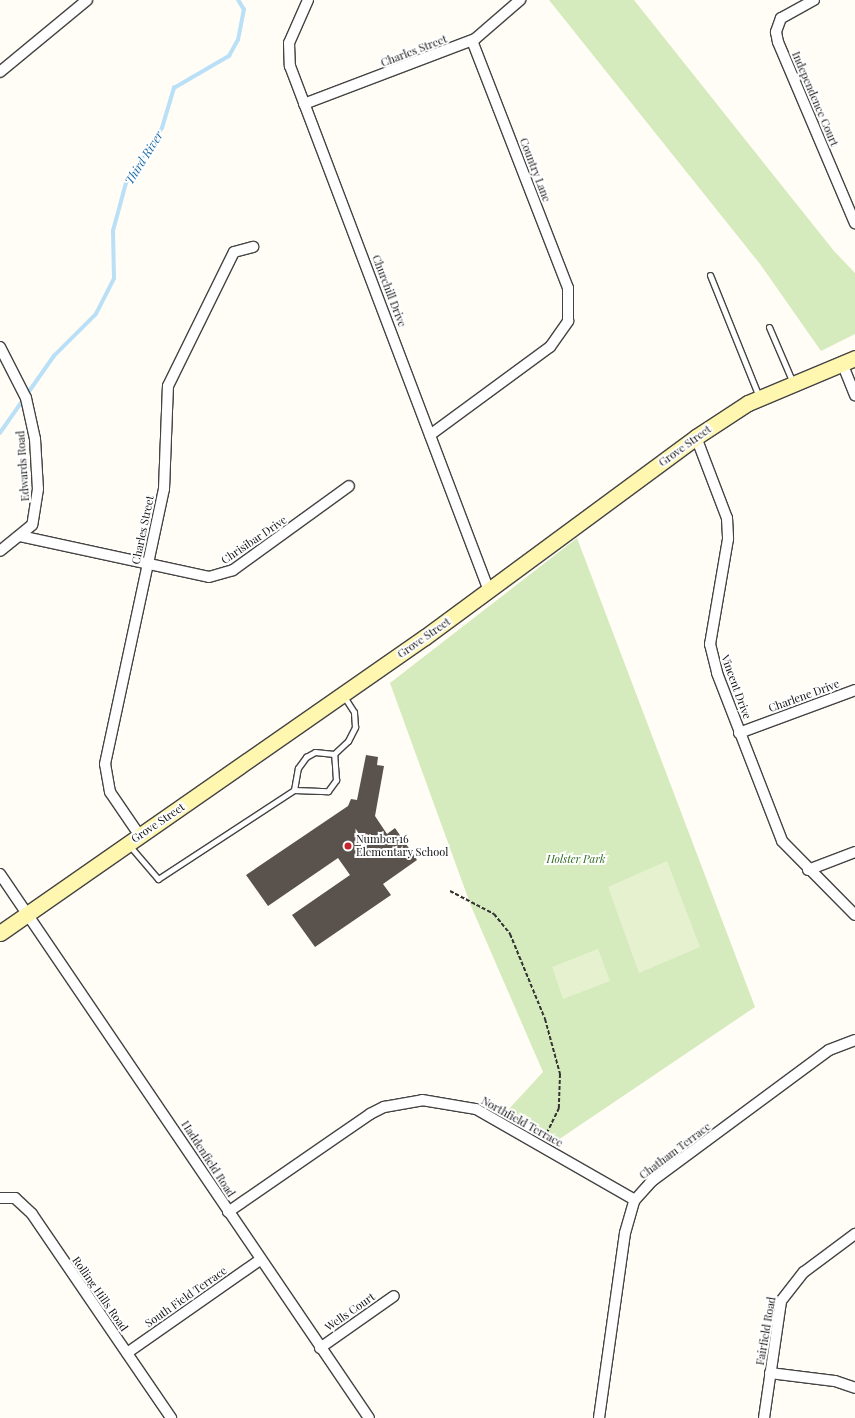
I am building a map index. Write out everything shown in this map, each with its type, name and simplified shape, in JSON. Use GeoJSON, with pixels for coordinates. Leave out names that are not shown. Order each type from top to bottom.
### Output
{"type":"FeatureCollection","features":[{"type":"Feature","properties":{"kind":"street"},"geometry":{"type":"LineString","coordinates":[[0,72],[87,0]]}},
{"type":"Feature","properties":{"kind":"street","name":"Churchill Drive"},"geometry":{"type":"LineString","coordinates":[[308,0],[289,43],[288,55],[304,104],[489,591]]}},
{"type":"Feature","properties":{"kind":"street","name":"Charles Street"},"geometry":{"type":"LineString","coordinates":[[304,104],[472,41],[520,0]]}},
{"type":"Feature","properties":{"kind":"street","name":"Independence Court"},"geometry":{"type":"LineString","coordinates":[[814,0],[797,6],[781,18],[776,32],[778,42],[855,223]]}},
{"type":"Feature","properties":{"kind":"street","name":"Country Lane"},"geometry":{"type":"LineString","coordinates":[[430,435],[550,347],[564,330],[569,310],[568,288],[472,41]]}},
{"type":"Feature","properties":{"kind":"street","name":"Charles Street"},"geometry":{"type":"LineString","coordinates":[[134,840],[110,792],[106,764],[148,565],[167,465],[168,386],[234,252],[253,247]]}},
{"type":"Feature","properties":{"kind":"street","name":"Edwards Road"},"geometry":{"type":"LineString","coordinates":[[0,347],[20,382],[35,439],[38,506],[32,525],[0,551]]}},
{"type":"Feature","properties":{"kind":"street"},"geometry":{"type":"LineString","coordinates":[[849,361],[855,396]]}},
{"type":"Feature","properties":{"kind":"street","name":"Grove Street"},"geometry":{"type":"LineString","coordinates":[[0,933],[489,591],[696,437],[759,398],[849,361]]}},
{"type":"Feature","properties":{"kind":"street","name":"Vincent Drive"},"geometry":{"type":"LineString","coordinates":[[696,437],[727,518],[728,539],[710,644],[717,673],[782,841],[808,870],[855,915]]}},
{"type":"Feature","properties":{"kind":"street","name":"Chrisibar Drive"},"geometry":{"type":"LineString","coordinates":[[20,536],[199,577],[226,574],[349,486]]}},
{"type":"Feature","properties":{"kind":"street","name":"Charlene Drive"},"geometry":{"type":"LineString","coordinates":[[739,732],[855,690]]}},
{"type":"Feature","properties":{"kind":"street"},"geometry":{"type":"LineString","coordinates":[[808,870],[855,852]]}},
{"type":"Feature","properties":{"kind":"street"},"geometry":{"type":"LineString","coordinates":[[0,874],[27,914]]}},
{"type":"Feature","properties":{"kind":"street","name":"Haddenfield Road"},"geometry":{"type":"LineString","coordinates":[[27,914],[368,1418]]}},
{"type":"Feature","properties":{"kind":"street","name":"Chatham Terrace"},"geometry":{"type":"LineString","coordinates":[[598,1418],[625,1233],[635,1200],[652,1181],[829,1050],[855,1040]]}},
{"type":"Feature","properties":{"kind":"street","name":"Northfield Terrace"},"geometry":{"type":"LineString","coordinates":[[228,1212],[370,1114],[403,1103],[422,1100],[460,1104],[541,1146],[635,1200]]}},
{"type":"Feature","properties":{"kind":"street","name":"Rolling Hills Road"},"geometry":{"type":"LineString","coordinates":[[0,1198],[15,1198],[23,1203],[171,1418]]}},
{"type":"Feature","properties":{"kind":"street","name":"Fairfield Road"},"geometry":{"type":"LineString","coordinates":[[764,1418],[781,1301],[787,1290],[804,1272],[855,1234]]}},
{"type":"Feature","properties":{"kind":"street","name":"South Field Terrace"},"geometry":{"type":"LineString","coordinates":[[127,1353],[260,1260]]}},
{"type":"Feature","properties":{"kind":"street","name":"Wells Court"},"geometry":{"type":"LineString","coordinates":[[320,1348],[394,1296]]}},
{"type":"Feature","properties":{"kind":"street"},"geometry":{"type":"LineString","coordinates":[[770,1373],[835,1381],[855,1388]]}},
{"type":"Feature","properties":{"kind":"lane"},"geometry":{"type":"LineString","coordinates":[[710,275],[759,398]]}},
{"type":"Feature","properties":{"kind":"lane"},"geometry":{"type":"LineString","coordinates":[[769,327],[793,383]]}},
{"type":"Feature","properties":{"kind":"lane"},"geometry":{"type":"LineString","coordinates":[[294,790],[298,768],[306,757],[315,752],[334,754],[348,741],[356,727],[354,712],[342,695]]}},
{"type":"Feature","properties":{"kind":"lane"},"geometry":{"type":"LineString","coordinates":[[134,840],[158,879],[294,790],[328,791],[336,780],[334,754]]}},
{"type":"Feature","properties":{"kind":"path"},"geometry":{"type":"LineString","coordinates":[[450,891],[494,914],[510,934],[545,1019],[560,1074],[559,1108],[541,1146]]}},
{"type":"Feature","properties":{"kind":"green space"},"geometry":{"type":"Polygon","coordinates":[[[549,0],[634,0],[834,251],[855,273],[855,334],[821,351],[760,264],[549,0]]]}},
{"type":"Feature","properties":{"kind":"green space","name":"Holster Park"},"geometry":{"type":"Polygon","coordinates":[[[577,538],[755,1007],[558,1140],[507,1111],[543,1072],[471,906],[390,683],[577,538]]]}},
{"type":"Feature","properties":{"kind":"green space"},"geometry":{"type":"Polygon","coordinates":[[[667,861],[700,947],[639,973],[608,887],[667,861]]]}},
{"type":"Feature","properties":{"kind":"green space"},"geometry":{"type":"Polygon","coordinates":[[[598,949],[610,981],[563,999],[552,967],[598,949]]]}},
{"type":"Feature","properties":{"kind":"building","name":"Number 16 Elementary School"},"geometry":{"type":"Polygon","coordinates":[[[366,755],[378,757],[377,765],[384,766],[375,816],[387,834],[395,828],[417,860],[383,884],[391,895],[315,947],[292,915],[350,875],[338,858],[268,906],[246,875],[348,806],[351,799],[357,800],[366,755]]]}},
{"type":"Feature","properties":{"kind":"waterway","name":"Third River"},"geometry":{"type":"LineString","coordinates":[[0,433],[54,356],[96,314],[114,279],[113,231],[126,183],[162,128],[174,88],[229,56],[238,40],[244,10],[238,0]]}},
{"type":"Feature","properties":{"kind":"place","name":"Number 16 Elementary School"},"geometry":{"type":"Point","coordinates":[348,846]}}]}
